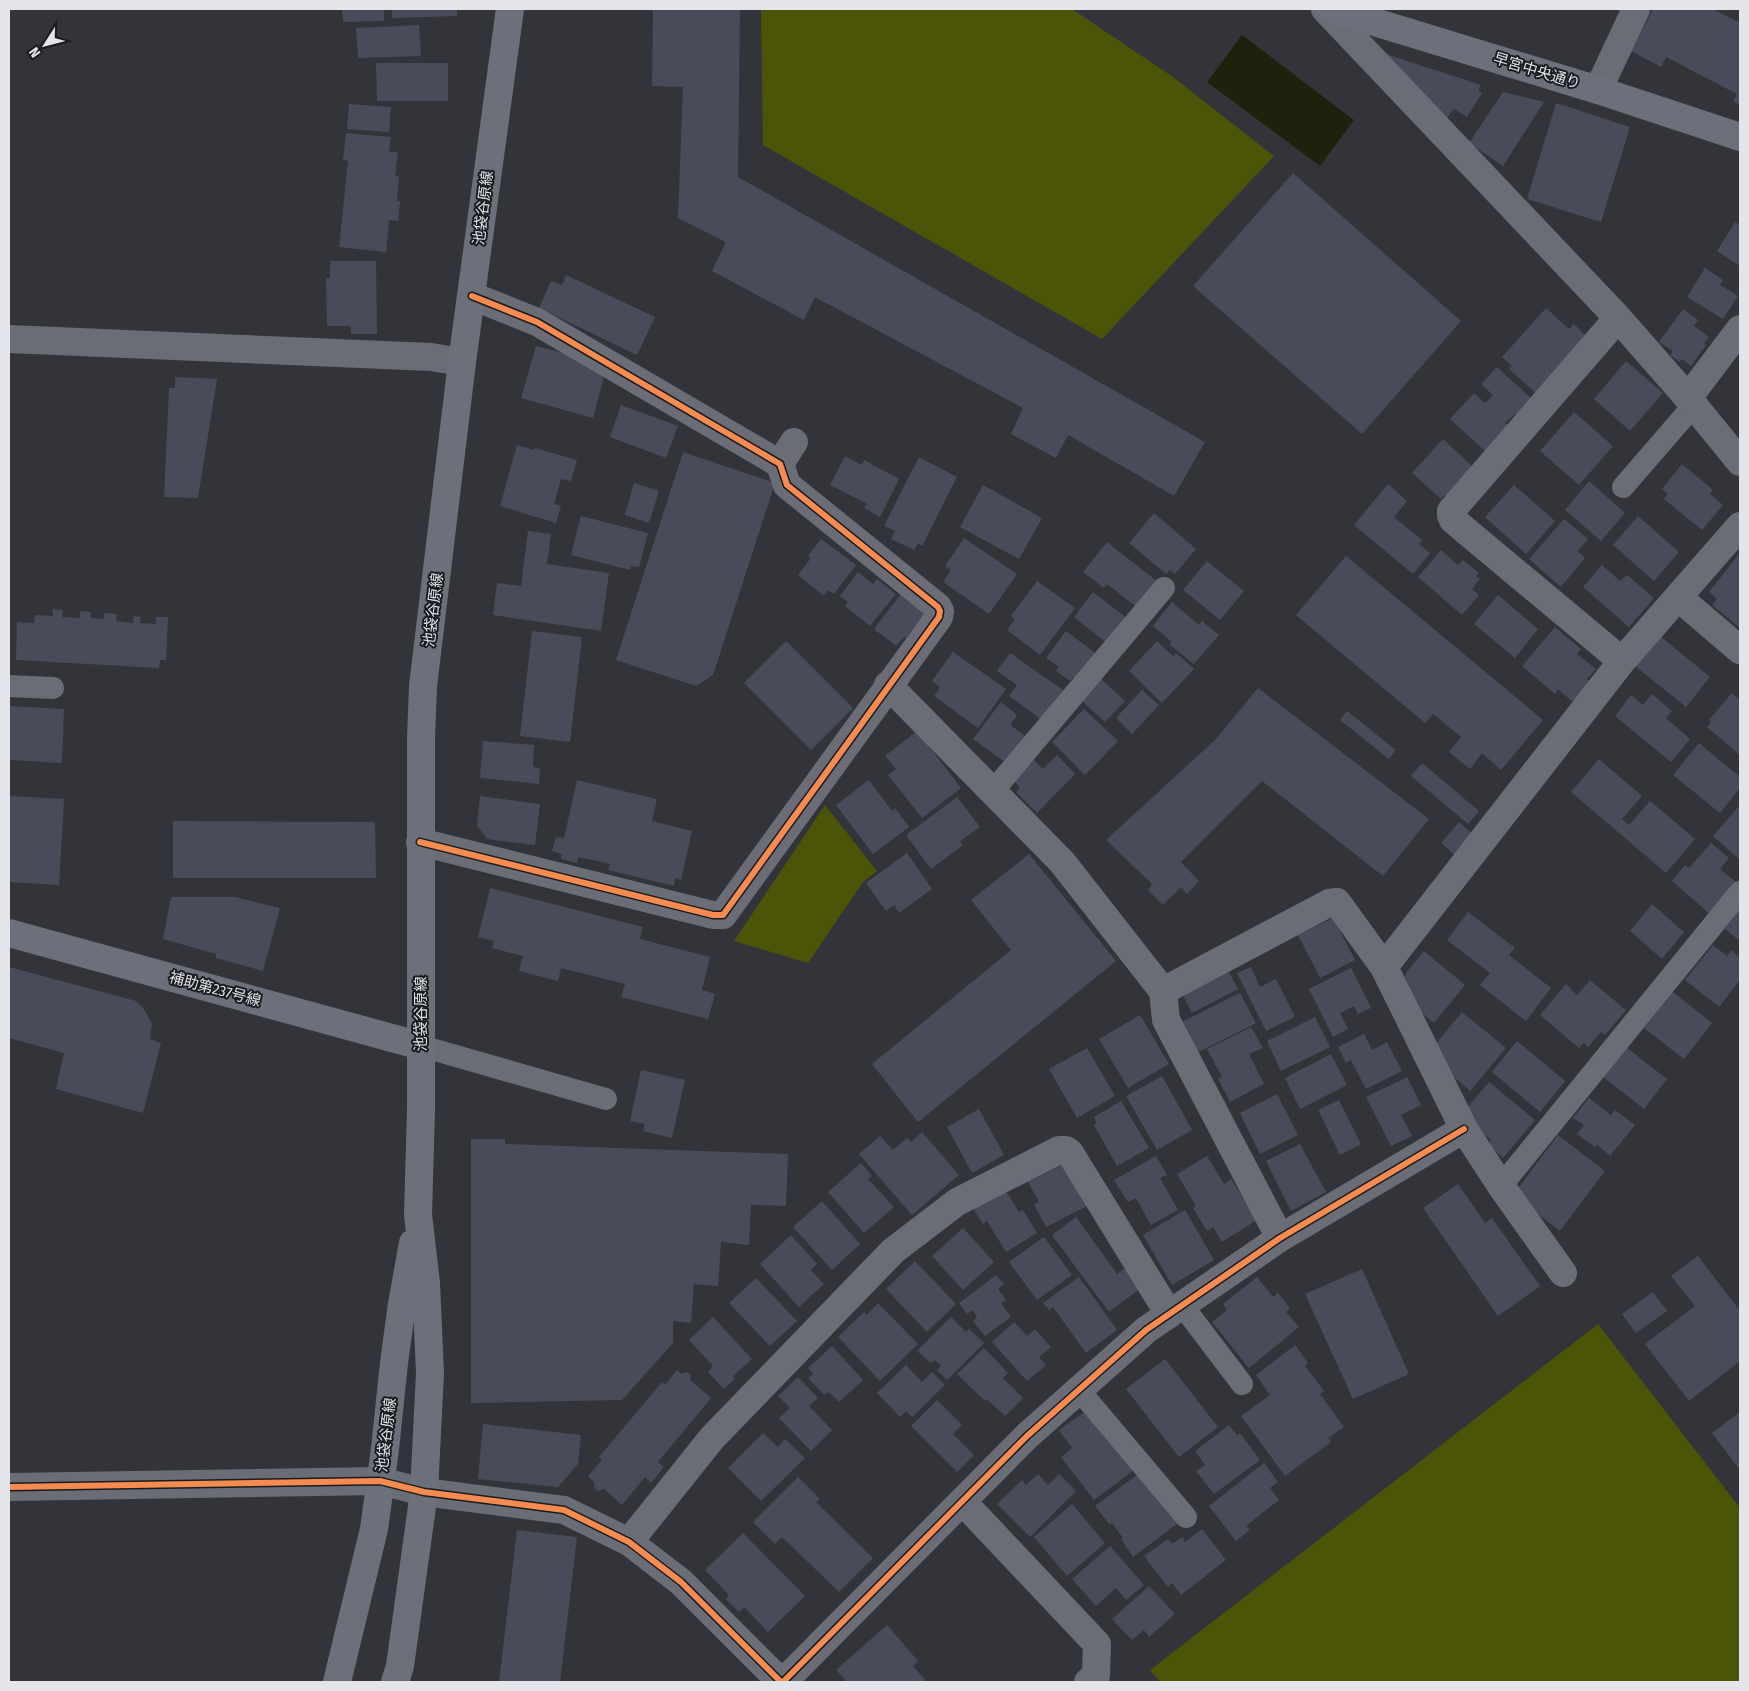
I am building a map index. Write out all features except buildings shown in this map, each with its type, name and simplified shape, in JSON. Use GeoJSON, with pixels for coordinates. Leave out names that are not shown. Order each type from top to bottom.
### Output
{"type":"FeatureCollection","features":[{"type":"Feature","properties":{"kind":"main road","name":"池袋谷原線"},"geometry":{"type":"LineString","coordinates":[[398,1674],[424,1492],[430,1373],[426,1283],[418,1215],[421,1046],[420,842],[423,686],[462,362],[510,9]]}},
{"type":"Feature","properties":{"kind":"main road","name":"早宮中央通り"},"geometry":{"type":"LineString","coordinates":[[1332,9],[1598,90],[1740,138]]}},
{"type":"Feature","properties":{"kind":"main road","name":"補助第237号線"},"geometry":{"type":"LineString","coordinates":[[9,933],[421,1046]]}},
{"type":"Feature","properties":{"kind":"main road","name":"池袋谷原線"},"geometry":{"type":"LineString","coordinates":[[337,1682],[374,1529],[402,1304],[418,1215]]}},
{"type":"Feature","properties":{"kind":"street"},"geometry":{"type":"LineString","coordinates":[[1325,9],[1618,318],[1740,462]]}},
{"type":"Feature","properties":{"kind":"street"},"geometry":{"type":"LineString","coordinates":[[1598,90],[1636,9]]}},
{"type":"Feature","properties":{"kind":"street"},"geometry":{"type":"LineString","coordinates":[[420,842],[712,915],[723,915],[939,616],[940,611],[938,607],[787,485],[787,453],[537,322],[472,296]]}},
{"type":"Feature","properties":{"kind":"street"},"geometry":{"type":"LineString","coordinates":[[1618,318],[1452,511],[1451,515],[1453,520],[1622,662]]}},
{"type":"Feature","properties":{"kind":"street"},"geometry":{"type":"LineString","coordinates":[[1691,402],[1740,328]]}},
{"type":"Feature","properties":{"kind":"street"},"geometry":{"type":"LineString","coordinates":[[9,339],[421,357],[462,362]]}},
{"type":"Feature","properties":{"kind":"street"},"geometry":{"type":"LineString","coordinates":[[1384,967],[1622,662],[1740,526]]}},
{"type":"Feature","properties":{"kind":"street"},"geometry":{"type":"LineString","coordinates":[[1678,597],[1740,650]]}},
{"type":"Feature","properties":{"kind":"street"},"geometry":{"type":"LineString","coordinates":[[888,685],[1062,862],[1163,991],[1166,1020],[1280,1238]]}},
{"type":"Feature","properties":{"kind":"street"},"geometry":{"type":"LineString","coordinates":[[1163,991],[1329,903],[1337,902],[1384,967],[1464,1129],[1501,1186],[1563,1273]]}},
{"type":"Feature","properties":{"kind":"street"},"geometry":{"type":"LineString","coordinates":[[9,1487],[380,1481],[424,1492],[564,1510],[629,1542],[681,1582],[782,1682],[1027,1436],[1146,1330],[1280,1238],[1464,1129]]}},
{"type":"Feature","properties":{"kind":"street"},"geometry":{"type":"LineString","coordinates":[[629,1542],[712,1438],[893,1251],[957,1202],[1059,1150],[1066,1150],[1070,1153],[1176,1309]]}},
{"type":"Feature","properties":{"kind":"street"},"geometry":{"type":"LineString","coordinates":[[963,1502],[1097,1644],[1096,1675],[1088,1682]]}},
{"type":"Feature","properties":{"kind":"lane"},"geometry":{"type":"LineString","coordinates":[[1623,487],[1691,402]]}},
{"type":"Feature","properties":{"kind":"lane"},"geometry":{"type":"LineString","coordinates":[[993,791],[1164,588]]}},
{"type":"Feature","properties":{"kind":"lane"},"geometry":{"type":"LineString","coordinates":[[9,686],[53,688]]}},
{"type":"Feature","properties":{"kind":"lane"},"geometry":{"type":"LineString","coordinates":[[1501,1186],[1740,892]]}},
{"type":"Feature","properties":{"kind":"lane"},"geometry":{"type":"LineString","coordinates":[[421,1046],[606,1099]]}},
{"type":"Feature","properties":{"kind":"lane"},"geometry":{"type":"LineString","coordinates":[[1176,1309],[1242,1384]]}},
{"type":"Feature","properties":{"kind":"lane"},"geometry":{"type":"LineString","coordinates":[[1079,1390],[1186,1517]]}},
{"type":"Feature","properties":{"kind":"green space"},"geometry":{"type":"Polygon","coordinates":[[[761,9],[1072,9],[1173,77],[1274,156],[1102,339],[763,145],[761,9]]]}},
{"type":"Feature","properties":{"kind":"green space"},"geometry":{"type":"Polygon","coordinates":[[[825,805],[877,871],[863,882],[808,963],[734,941],[825,805]]]}},
{"type":"Feature","properties":{"kind":"green space"},"geometry":{"type":"Polygon","coordinates":[[[1598,1324],[1740,1508],[1740,1682],[1160,1682],[1150,1670],[1598,1324]]]}},
{"type":"Feature","properties":{"kind":"shaded area"},"geometry":{"type":"Polygon","coordinates":[[[1242,35],[1354,120],[1320,166],[1207,82],[1242,35]]]}},
{"type":"Feature","properties":{"kind":"cycle path"},"geometry":{"type":"LineString","coordinates":[[420,842],[713,915],[723,915],[939,617],[940,611],[938,607],[787,485],[780,464],[537,322],[472,296]]}},
{"type":"Feature","properties":{"kind":"cycle path"},"geometry":{"type":"LineString","coordinates":[[783,1682],[1027,1436],[1146,1330],[1280,1238],[1464,1129]]}},
{"type":"Feature","properties":{"kind":"cycle path"},"geometry":{"type":"LineString","coordinates":[[9,1487],[380,1481],[424,1492],[564,1510],[629,1542],[681,1582],[781,1682]]}}]}
